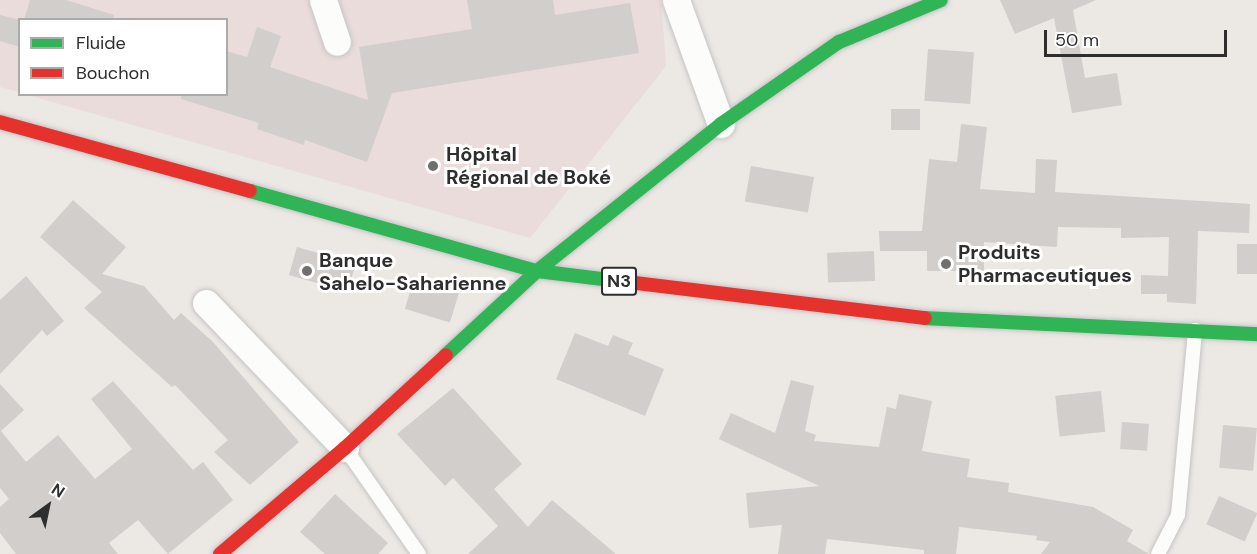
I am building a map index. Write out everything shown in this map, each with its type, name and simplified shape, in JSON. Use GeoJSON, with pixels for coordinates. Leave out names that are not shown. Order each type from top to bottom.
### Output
{"type":"FeatureCollection","features":[{"type":"Feature","properties":{"kind":"main road"},"geometry":{"type":"LineString","coordinates":[[220,554],[345,448],[537,271],[721,124],[838,42],[941,0]]}},
{"type":"Feature","properties":{"kind":"main road","name":"N3"},"geometry":{"type":"LineString","coordinates":[[0,122],[537,271],[915,317],[1257,334]]}},
{"type":"Feature","properties":{"kind":"street"},"geometry":{"type":"LineString","coordinates":[[323,0],[337,42]]}},
{"type":"Feature","properties":{"kind":"street"},"geometry":{"type":"LineString","coordinates":[[676,0],[721,124]]}},
{"type":"Feature","properties":{"kind":"street"},"geometry":{"type":"LineString","coordinates":[[206,303],[345,448]]}},
{"type":"Feature","properties":{"kind":"lane"},"geometry":{"type":"LineString","coordinates":[[1158,554],[1178,515],[1195,330]]}},
{"type":"Feature","properties":{"kind":"lane"},"geometry":{"type":"LineString","coordinates":[[345,448],[419,554]]}},
{"type":"Feature","properties":{"kind":"shaded area","name":"Hôpital Régional de Boké"},"geometry":{"type":"Polygon","coordinates":[[[0,0],[661,0],[666,66],[530,238],[32,96],[228,96],[228,18],[18,18],[18,92],[0,87],[0,0]]]}},
{"type":"Feature","properties":{"kind":"building"},"geometry":{"type":"Polygon","coordinates":[[[30,0],[66,0],[114,15],[113,18],[25,18],[30,0]]]}},
{"type":"Feature","properties":{"kind":"building"},"geometry":{"type":"Polygon","coordinates":[[[467,0],[553,0],[555,15],[630,3],[639,53],[392,93],[367,162],[305,140],[304,145],[257,129],[259,123],[181,99],[182,96],[228,96],[228,52],[247,57],[257,27],[281,36],[270,67],[368,100],[359,47],[472,29],[467,0]]]}},
{"type":"Feature","properties":{"kind":"building"},"geometry":{"type":"Polygon","coordinates":[[[1000,0],[1096,0],[1073,10],[1085,78],[1117,73],[1122,105],[1072,113],[1054,18],[1015,34],[1000,0]]]}},
{"type":"Feature","properties":{"kind":"building"},"geometry":{"type":"Polygon","coordinates":[[[0,15],[18,20],[18,46],[0,41],[0,15]]]}},
{"type":"Feature","properties":{"kind":"building"},"geometry":{"type":"Polygon","coordinates":[[[928,49],[974,52],[970,104],[924,101],[928,49]]]}},
{"type":"Feature","properties":{"kind":"building"},"geometry":{"type":"Polygon","coordinates":[[[891,109],[920,109],[920,130],[891,130],[891,109]]]}},
{"type":"Feature","properties":{"kind":"building"},"geometry":{"type":"Polygon","coordinates":[[[961,124],[987,127],[980,189],[1035,193],[1036,159],[1057,160],[1055,192],[1250,204],[1249,233],[1198,231],[1196,304],[1167,302],[1167,294],[1141,294],[1141,275],[1168,276],[1169,237],[1121,238],[1121,228],[1058,227],[1057,247],[984,242],[984,271],[927,271],[927,251],[880,251],[879,231],[922,231],[929,159],[957,162],[961,124]]]}},
{"type":"Feature","properties":{"kind":"building"},"geometry":{"type":"Polygon","coordinates":[[[751,166],[814,177],[808,213],[745,201],[751,166]]]}},
{"type":"Feature","properties":{"kind":"building"},"geometry":{"type":"Polygon","coordinates":[[[73,200],[126,247],[102,274],[144,286],[174,320],[181,313],[213,342],[299,442],[250,485],[214,452],[228,440],[175,385],[172,387],[84,308],[102,292],[40,237],[73,200]]]}},
{"type":"Feature","properties":{"kind":"building"},"geometry":{"type":"Polygon","coordinates":[[[1237,244],[1257,244],[1257,274],[1237,274],[1237,244]]]}},
{"type":"Feature","properties":{"kind":"building"},"geometry":{"type":"Polygon","coordinates":[[[297,247],[356,264],[348,292],[289,275],[297,247]]]}},
{"type":"Feature","properties":{"kind":"building"},"geometry":{"type":"Polygon","coordinates":[[[874,251],[875,281],[828,283],[827,253],[874,251]]]}},
{"type":"Feature","properties":{"kind":"building"},"geometry":{"type":"Polygon","coordinates":[[[26,276],[64,321],[47,336],[42,330],[0,374],[0,300],[26,276]]]}},
{"type":"Feature","properties":{"kind":"building"},"geometry":{"type":"Polygon","coordinates":[[[414,279],[459,293],[450,322],[405,309],[414,279]]]}},
{"type":"Feature","properties":{"kind":"building"},"geometry":{"type":"Polygon","coordinates":[[[575,333],[608,346],[613,335],[633,343],[628,354],[664,369],[645,416],[556,379],[575,333]]]}},
{"type":"Feature","properties":{"kind":"building"},"geometry":{"type":"Polygon","coordinates":[[[791,380],[814,386],[805,431],[816,435],[814,441],[879,447],[887,407],[896,409],[899,394],[932,401],[922,451],[970,459],[967,477],[1009,483],[1008,492],[1093,507],[1133,530],[1127,541],[1149,554],[1041,554],[1050,542],[1036,540],[1037,536],[959,527],[956,554],[924,554],[924,550],[827,539],[825,554],[778,554],[782,525],[749,528],[746,493],[819,486],[719,439],[731,413],[775,433],[791,380]]]}},
{"type":"Feature","properties":{"kind":"building"},"geometry":{"type":"Polygon","coordinates":[[[113,381],[193,470],[203,462],[233,500],[168,554],[138,520],[109,543],[118,554],[16,554],[0,533],[0,507],[9,499],[0,488],[0,384],[24,410],[1,431],[26,462],[58,435],[95,479],[132,449],[91,399],[113,381]]]}},
{"type":"Feature","properties":{"kind":"building"},"geometry":{"type":"Polygon","coordinates":[[[453,388],[522,464],[494,489],[528,527],[552,500],[616,554],[468,554],[498,526],[453,478],[445,486],[397,434],[453,388]]]}},
{"type":"Feature","properties":{"kind":"building"},"geometry":{"type":"Polygon","coordinates":[[[1101,391],[1105,432],[1060,437],[1055,396],[1101,391]]]}},
{"type":"Feature","properties":{"kind":"building"},"geometry":{"type":"Polygon","coordinates":[[[1122,422],[1149,424],[1147,451],[1120,449],[1122,422]]]}},
{"type":"Feature","properties":{"kind":"building"},"geometry":{"type":"Polygon","coordinates":[[[1223,425],[1257,428],[1253,471],[1219,468],[1223,425]]]}},
{"type":"Feature","properties":{"kind":"building"},"geometry":{"type":"Polygon","coordinates":[[[335,494],[388,543],[378,554],[325,554],[300,532],[335,494]]]}},
{"type":"Feature","properties":{"kind":"building"},"geometry":{"type":"Polygon","coordinates":[[[1219,496],[1257,513],[1245,541],[1206,524],[1219,496]]]}},
{"type":"Feature","properties":{"kind":"traffic: fast"},"geometry":{"type":"LineString","coordinates":[[446,355],[537,271],[721,124],[839,42],[941,0]]}},
{"type":"Feature","properties":{"kind":"traffic: fast"},"geometry":{"type":"LineString","coordinates":[[250,191],[537,271],[619,281]]}},
{"type":"Feature","properties":{"kind":"traffic: fast"},"geometry":{"type":"LineString","coordinates":[[925,318],[1257,334]]}},
{"type":"Feature","properties":{"kind":"traffic: jam"},"geometry":{"type":"LineString","coordinates":[[0,122],[250,191]]}},
{"type":"Feature","properties":{"kind":"traffic: jam"},"geometry":{"type":"LineString","coordinates":[[619,281],[925,318]]}},
{"type":"Feature","properties":{"kind":"traffic: jam"},"geometry":{"type":"LineString","coordinates":[[220,554],[345,448],[446,355]]}},
{"type":"Feature","properties":{"kind":"place","name":"Hôpital Régional de Boké"},"geometry":{"type":"Point","coordinates":[433,166]}},
{"type":"Feature","properties":{"kind":"place","name":"Produits Pharmaceutiques"},"geometry":{"type":"Point","coordinates":[946,264]}},
{"type":"Feature","properties":{"kind":"place","name":"Banque Sahelo-Saharienne"},"geometry":{"type":"Point","coordinates":[307,271]}}]}
